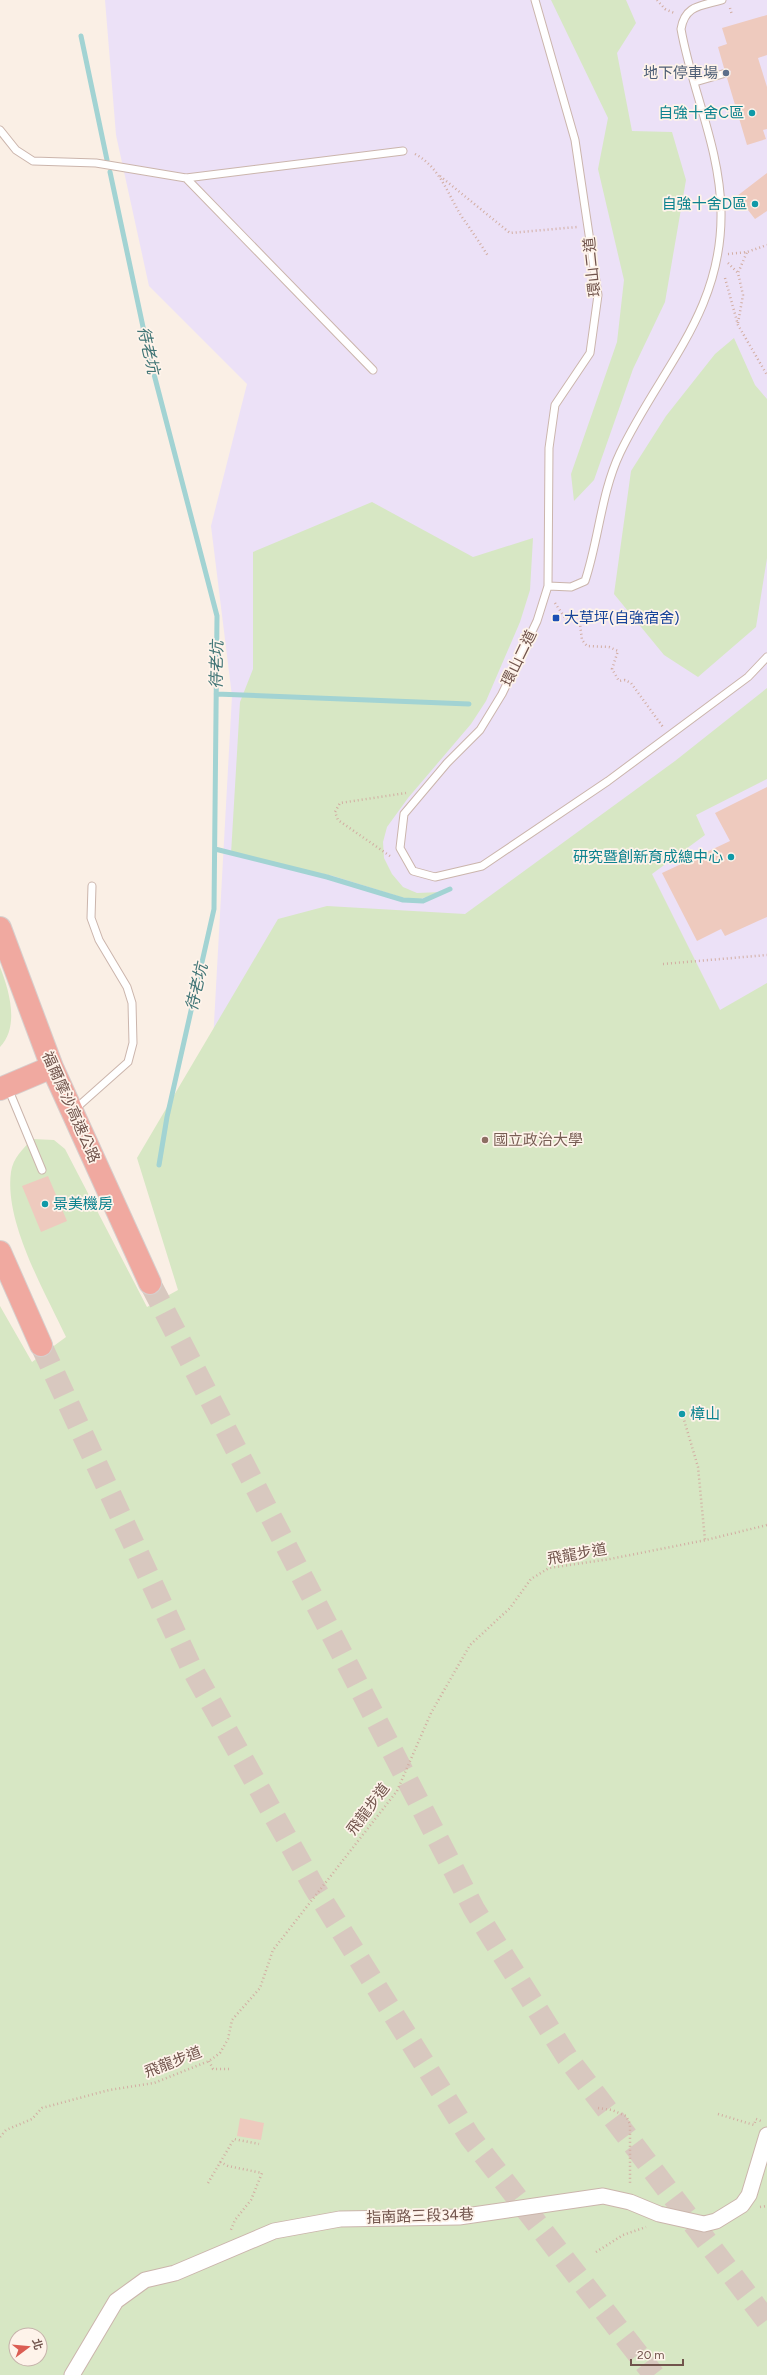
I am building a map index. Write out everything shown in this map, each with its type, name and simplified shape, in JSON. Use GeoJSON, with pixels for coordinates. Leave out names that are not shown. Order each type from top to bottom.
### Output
{"type":"FeatureCollection","features":[{"type":"Feature","properties":{"kind":"highway","name":"福爾摩沙高速公路"},"geometry":{"type":"LineString","coordinates":[[0,928],[52,1067],[150,1283]]}},
{"type":"Feature","properties":{"kind":"highway"},"geometry":{"type":"LineString","coordinates":[[3,1087],[52,1067]]}},
{"type":"Feature","properties":{"kind":"highway"},"geometry":{"type":"LineString","coordinates":[[0,1252],[41,1345]]}},
{"type":"Feature","properties":{"kind":"street","name":"指南路三段34巷"},"geometry":{"type":"LineString","coordinates":[[72,2375],[116,2300],[146,2280],[175,2273],[274,2231],[340,2219],[458,2217],[603,2196],[630,2202],[659,2214],[704,2224],[716,2221],[742,2205],[749,2195],[763,2131]]}},
{"type":"Feature","properties":{"kind":"lane","name":"環山二道"},"geometry":{"type":"LineString","coordinates":[[413,871],[400,848],[404,814],[426,790],[447,763],[480,730],[502,694],[538,621],[548,586],[549,448],[555,405],[590,353],[598,295],[575,140],[535,0]]}},
{"type":"Feature","properties":{"kind":"lane"},"geometry":{"type":"LineString","coordinates":[[548,586],[571,587],[585,581],[612,473],[621,452],[693,329],[711,285],[718,253],[721,213],[720,187],[716,157],[681,29],[683,17],[691,9],[722,0]]}},
{"type":"Feature","properties":{"kind":"lane"},"geometry":{"type":"LineString","coordinates":[[695,82],[726,73]]}},
{"type":"Feature","properties":{"kind":"lane"},"geometry":{"type":"LineString","coordinates":[[0,130],[16,150],[33,161],[96,163],[186,178],[403,151]]}},
{"type":"Feature","properties":{"kind":"lane"},"geometry":{"type":"LineString","coordinates":[[186,178],[373,370]]}},
{"type":"Feature","properties":{"kind":"lane"},"geometry":{"type":"LineString","coordinates":[[413,871],[435,877],[482,866],[608,781],[748,677],[767,657]]}},
{"type":"Feature","properties":{"kind":"lane"},"geometry":{"type":"LineString","coordinates":[[72,1111],[128,1062],[133,1043],[132,1003],[127,987],[99,940],[91,918],[92,886]]}},
{"type":"Feature","properties":{"kind":"lane"},"geometry":{"type":"LineString","coordinates":[[3,1087],[42,1170]]}},
{"type":"Feature","properties":{"kind":"path"},"geometry":{"type":"LineString","coordinates":[[657,0],[665,9],[683,17]]}},
{"type":"Feature","properties":{"kind":"path"},"geometry":{"type":"LineString","coordinates":[[403,151],[423,158],[440,176],[510,233],[588,226]]}},
{"type":"Feature","properties":{"kind":"path"},"geometry":{"type":"LineString","coordinates":[[440,176],[462,216],[488,256]]}},
{"type":"Feature","properties":{"kind":"path"},"geometry":{"type":"LineString","coordinates":[[718,253],[747,252],[767,245]]}},
{"type":"Feature","properties":{"kind":"path"},"geometry":{"type":"LineString","coordinates":[[738,325],[743,295],[738,273],[747,252]]}},
{"type":"Feature","properties":{"kind":"path"},"geometry":{"type":"LineString","coordinates":[[715,268],[726,280],[738,325],[767,375]]}},
{"type":"Feature","properties":{"kind":"path"},"geometry":{"type":"LineString","coordinates":[[548,586],[558,610],[564,618],[580,624],[582,640],[587,646],[610,647],[618,651],[612,669],[619,681],[625,680],[632,683],[669,735]]}},
{"type":"Feature","properties":{"kind":"path"},"geometry":{"type":"LineString","coordinates":[[413,871],[338,820],[335,812],[340,803],[348,801],[426,790]]}},
{"type":"Feature","properties":{"kind":"path"},"geometry":{"type":"LineString","coordinates":[[663,964],[767,956]]}},
{"type":"Feature","properties":{"kind":"path"},"geometry":{"type":"LineString","coordinates":[[682,1413],[698,1467],[706,1540]]}},
{"type":"Feature","properties":{"kind":"path","name":"飛龍步道"},"geometry":{"type":"LineString","coordinates":[[0,2137],[6,2130],[32,2120],[42,2108],[109,2090],[154,2083],[209,2061],[220,2053],[228,2039],[232,2020],[260,1988],[273,1950],[397,1791],[431,1713],[470,1645],[510,1608],[531,1579],[549,1568],[610,1559],[706,1540],[767,1525]]}},
{"type":"Feature","properties":{"kind":"path"},"geometry":{"type":"LineString","coordinates":[[209,2061],[213,2069],[229,2068]]}},
{"type":"Feature","properties":{"kind":"path"},"geometry":{"type":"LineString","coordinates":[[598,2108],[612,2110],[626,2116],[630,2124],[630,2202]]}},
{"type":"Feature","properties":{"kind":"path"},"geometry":{"type":"LineString","coordinates":[[718,2114],[754,2125],[756,2119],[762,2121],[763,2131]]}},
{"type":"Feature","properties":{"kind":"path"},"geometry":{"type":"LineString","coordinates":[[208,2183],[234,2138],[258,2144]]}},
{"type":"Feature","properties":{"kind":"path"},"geometry":{"type":"LineString","coordinates":[[220,2162],[228,2166],[262,2173],[251,2200],[235,2220],[223,2252]]}},
{"type":"Feature","properties":{"kind":"path"},"geometry":{"type":"LineString","coordinates":[[596,2252],[623,2235],[650,2226],[659,2214]]}},
{"type":"Feature","properties":{"kind":"shaded area","name":"國立政治大學"},"geometry":{"type":"Polygon","coordinates":[[[105,0],[767,0],[767,2217],[0,1460],[236,1617],[210,1096],[232,696],[211,526],[247,384],[149,286],[116,135],[105,0]]]}},
{"type":"Feature","properties":{"kind":"green space"},"geometry":{"type":"Polygon","coordinates":[[[551,0],[626,0],[636,23],[617,53],[632,131],[672,132],[686,180],[665,302],[633,369],[594,480],[574,501],[571,474],[617,342],[624,280],[598,169],[608,118],[551,0]]]}},
{"type":"Feature","properties":{"kind":"green space"},"geometry":{"type":"Polygon","coordinates":[[[734,338],[755,385],[767,399],[767,558],[756,627],[698,677],[664,655],[614,594],[631,471],[666,416],[715,354],[734,338]]]}},
{"type":"Feature","properties":{"kind":"green space"},"geometry":{"type":"Polygon","coordinates":[[[372,502],[473,557],[533,538],[530,590],[520,622],[486,701],[471,724],[408,798],[387,827],[383,842],[384,858],[392,874],[403,887],[417,893],[442,892],[417,900],[404,898],[333,876],[231,854],[240,702],[253,669],[253,552],[372,502]]]}},
{"type":"Feature","properties":{"kind":"green space","name":"國立政治大學"},"geometry":{"type":"Polygon","coordinates":[[[767,688],[767,779],[696,815],[705,835],[652,874],[720,1010],[767,983],[767,2375],[0,2375],[0,1306],[32,1362],[66,1337],[28,1256],[20,1234],[10,1192],[12,1167],[19,1154],[32,1139],[54,1140],[65,1149],[147,1307],[178,1290],[137,1158],[278,919],[327,906],[465,914],[675,761],[767,688]]]}},
{"type":"Feature","properties":{"kind":"green space"},"geometry":{"type":"Polygon","coordinates":[[[0,967],[7,986],[11,1008],[11,1019],[10,1029],[0,1047],[0,967]]]}},
{"type":"Feature","properties":{"kind":"building"},"geometry":{"type":"Polygon","coordinates":[[[767,15],[767,55],[758,58],[767,87],[767,129],[763,130],[766,139],[747,145],[727,78],[730,76],[731,71],[724,68],[718,47],[727,44],[722,28],[767,15]]]}},
{"type":"Feature","properties":{"kind":"building","name":"自強十舍D區"},"geometry":{"type":"Polygon","coordinates":[[[767,173],[767,211],[755,219],[737,196],[767,173]]]}},
{"type":"Feature","properties":{"kind":"building","name":"研究暨創新育成總中心"},"geometry":{"type":"Polygon","coordinates":[[[767,787],[767,917],[725,936],[721,929],[697,941],[662,873],[730,841],[715,813],[767,787]]]}},
{"type":"Feature","properties":{"kind":"building","name":"景美機房"},"geometry":{"type":"Polygon","coordinates":[[[48,1176],[67,1221],[41,1232],[22,1186],[48,1176]]]}},
{"type":"Feature","properties":{"kind":"building"},"geometry":{"type":"Polygon","coordinates":[[[240,2118],[264,2123],[261,2140],[237,2136],[240,2118]]]}},
{"type":"Feature","properties":{"kind":"waterway","name":"待老坑"},"geometry":{"type":"LineString","coordinates":[[81,36],[107,160]]}},
{"type":"Feature","properties":{"kind":"waterway","name":"待老坑"},"geometry":{"type":"LineString","coordinates":[[110,172],[149,355],[217,616],[214,909],[167,1117],[159,1165]]}},
{"type":"Feature","properties":{"kind":"waterway"},"geometry":{"type":"LineString","coordinates":[[216,694],[469,704]]}},
{"type":"Feature","properties":{"kind":"waterway"},"geometry":{"type":"LineString","coordinates":[[215,849],[327,877],[403,900],[423,901],[450,889]]}},
{"type":"Feature","properties":{"kind":"tunnel"},"geometry":{"type":"LineString","coordinates":[[150,1283],[474,1909],[567,2057],[767,2321]]}},
{"type":"Feature","properties":{"kind":"tunnel"},"geometry":{"type":"LineString","coordinates":[[41,1345],[190,1665],[314,1887],[470,2137],[654,2375]]}},
{"type":"Feature","properties":{"kind":"place","name":"地下停車場"},"geometry":{"type":"Point","coordinates":[726,73]}},
{"type":"Feature","properties":{"kind":"place","name":"自強十舍C區"},"geometry":{"type":"Point","coordinates":[752,113]}},
{"type":"Feature","properties":{"kind":"place","name":"自強十舍D區"},"geometry":{"type":"Point","coordinates":[755,204]}},
{"type":"Feature","properties":{"kind":"place","name":"大草坪(自強宿舍)"},"geometry":{"type":"Point","coordinates":[556,618]}},
{"type":"Feature","properties":{"kind":"place","name":"研究暨創新育成總中心"},"geometry":{"type":"Point","coordinates":[731,857]}},
{"type":"Feature","properties":{"kind":"place","name":"國立政治大學"},"geometry":{"type":"Point","coordinates":[485,1140]}},
{"type":"Feature","properties":{"kind":"place","name":"景美機房"},"geometry":{"type":"Point","coordinates":[45,1204]}},
{"type":"Feature","properties":{"kind":"place","name":"樟山"},"geometry":{"type":"Point","coordinates":[682,1414]}}]}
